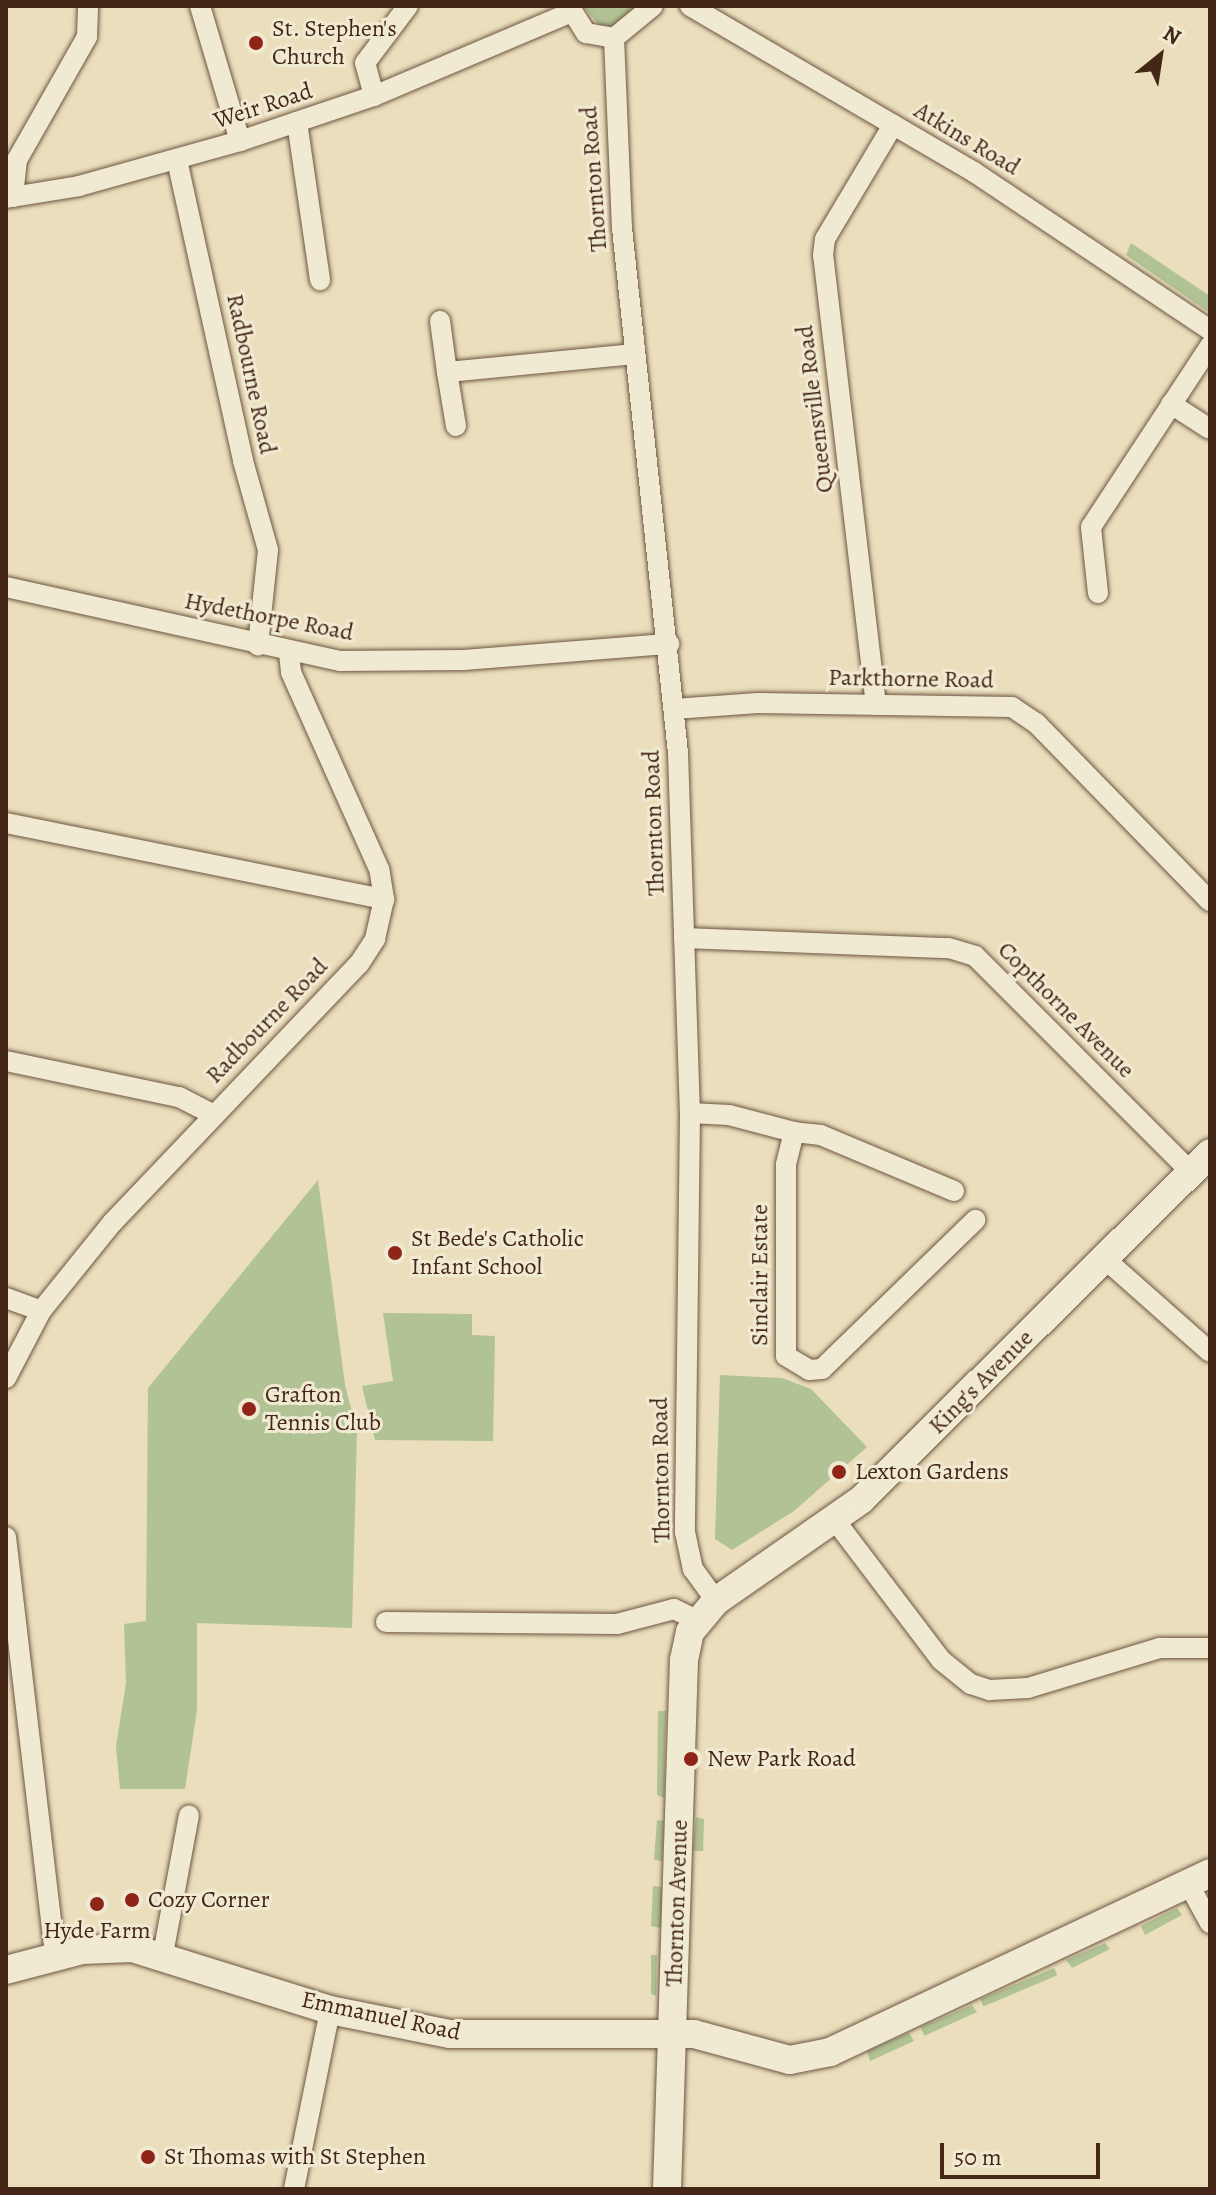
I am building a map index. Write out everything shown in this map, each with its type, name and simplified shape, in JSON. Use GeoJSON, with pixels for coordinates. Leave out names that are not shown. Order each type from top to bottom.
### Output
{"type":"FeatureCollection","features":[{"type":"Feature","properties":{"kind":"street"},"geometry":{"type":"LineString","coordinates":[[10,197],[17,160],[87,37],[88,6]]}},
{"type":"Feature","properties":{"kind":"street"},"geometry":{"type":"LineString","coordinates":[[200,6],[240,141]]}},
{"type":"Feature","properties":{"kind":"street"},"geometry":{"type":"LineString","coordinates":[[374,96],[365,63],[408,6]]}},
{"type":"Feature","properties":{"kind":"street"},"geometry":{"type":"LineString","coordinates":[[570,9],[586,33],[614,38],[653,6]]}},
{"type":"Feature","properties":{"kind":"street","name":"Atkins Road"},"geometry":{"type":"LineString","coordinates":[[690,6],[1078,238],[1210,330]]}},
{"type":"Feature","properties":{"kind":"street","name":"Weir Road"},"geometry":{"type":"LineString","coordinates":[[10,197],[177,160],[297,122],[374,96],[570,9]]}},
{"type":"Feature","properties":{"kind":"street","name":"Thornton Road"},"geometry":{"type":"LineString","coordinates":[[614,38],[617,158],[674,709],[690,1113],[685,1532],[707,1611]]}},
{"type":"Feature","properties":{"kind":"street"},"geometry":{"type":"LineString","coordinates":[[297,122],[320,280]]}},
{"type":"Feature","properties":{"kind":"street","name":"Queensville Road"},"geometry":{"type":"LineString","coordinates":[[876,705],[823,255],[825,239],[893,125]]}},
{"type":"Feature","properties":{"kind":"street","name":"Radbourne Road"},"geometry":{"type":"LineString","coordinates":[[177,160],[247,477],[268,550],[258,645]]}},
{"type":"Feature","properties":{"kind":"street"},"geometry":{"type":"LineString","coordinates":[[440,321],[456,426]]}},
{"type":"Feature","properties":{"kind":"street"},"geometry":{"type":"LineString","coordinates":[[1098,593],[1091,527],[1210,346]]}},
{"type":"Feature","properties":{"kind":"street"},"geometry":{"type":"LineString","coordinates":[[447,372],[635,354]]}},
{"type":"Feature","properties":{"kind":"street"},"geometry":{"type":"LineString","coordinates":[[1171,404],[1210,429]]}},
{"type":"Feature","properties":{"kind":"street","name":"Hydethorpe Road"},"geometry":{"type":"LineString","coordinates":[[6,587],[289,653],[412,662],[669,644]]}},
{"type":"Feature","properties":{"kind":"street","name":"Radbourne Road"},"geometry":{"type":"LineString","coordinates":[[6,1378],[41,1311],[112,1223],[212,1114],[359,964],[375,939],[384,899],[376,861],[291,672],[289,653]]}},
{"type":"Feature","properties":{"kind":"street","name":"Parkthorne Road"},"geometry":{"type":"LineString","coordinates":[[674,709],[758,703],[998,705],[1024,712],[1210,901]]}},
{"type":"Feature","properties":{"kind":"street"},"geometry":{"type":"LineString","coordinates":[[6,823],[384,899]]}},
{"type":"Feature","properties":{"kind":"street","name":"Copthorne Avenue"},"geometry":{"type":"LineString","coordinates":[[684,938],[949,948],[975,956],[1200,1162]]}},
{"type":"Feature","properties":{"kind":"street"},"geometry":{"type":"LineString","coordinates":[[6,1061],[179,1097],[212,1114]]}},
{"type":"Feature","properties":{"kind":"street"},"geometry":{"type":"LineString","coordinates":[[690,1113],[729,1115],[794,1132],[821,1135],[954,1191]]}},
{"type":"Feature","properties":{"kind":"street","name":"Sinclair Estate"},"geometry":{"type":"LineString","coordinates":[[794,1132],[786,1165],[783,1340],[786,1356],[799,1366],[822,1369],[975,1220]]}},
{"type":"Feature","properties":{"kind":"street","name":"King's Avenue"},"geometry":{"type":"LineString","coordinates":[[707,1611],[834,1519],[889,1474],[1200,1162]]}},
{"type":"Feature","properties":{"kind":"street"},"geometry":{"type":"LineString","coordinates":[[1105,1259],[1210,1352]]}},
{"type":"Feature","properties":{"kind":"street"},"geometry":{"type":"LineString","coordinates":[[6,1298],[41,1311]]}},
{"type":"Feature","properties":{"kind":"street"},"geometry":{"type":"LineString","coordinates":[[834,1519],[941,1660],[971,1684],[990,1690],[1028,1688],[1160,1648],[1210,1648]]}},
{"type":"Feature","properties":{"kind":"street"},"geometry":{"type":"LineString","coordinates":[[6,1537],[55,1956]]}},
{"type":"Feature","properties":{"kind":"street"},"geometry":{"type":"LineString","coordinates":[[386,1622],[617,1624],[674,1609],[707,1611]]}},
{"type":"Feature","properties":{"kind":"street","name":"Thornton Avenue"},"geometry":{"type":"LineString","coordinates":[[667,2189],[684,1656],[707,1611]]}},
{"type":"Feature","properties":{"kind":"street"},"geometry":{"type":"LineString","coordinates":[[163,1954],[189,1815]]}},
{"type":"Feature","properties":{"kind":"street"},"geometry":{"type":"LineString","coordinates":[[672,2033],[694,2034],[772,2059],[820,2055],[1199,1878],[1210,1923]]}},
{"type":"Feature","properties":{"kind":"street","name":"Emmanuel Road"},"geometry":{"type":"LineString","coordinates":[[6,1970],[55,1956],[115,1947],[163,1954],[330,2010],[467,2036],[672,2033]]}},
{"type":"Feature","properties":{"kind":"street"},"geometry":{"type":"LineString","coordinates":[[294,2189],[330,2010]]}},
{"type":"Feature","properties":{"kind":"green space"},"geometry":{"type":"Polygon","coordinates":[[[583,6],[639,6],[613,26],[599,25],[583,6]]]}},
{"type":"Feature","properties":{"kind":"green space"},"geometry":{"type":"Polygon","coordinates":[[[1131,243],[1210,296],[1210,313],[1126,255],[1131,243]]]}},
{"type":"Feature","properties":{"kind":"green space","name":"Grafton Tennis Club"},"geometry":{"type":"Polygon","coordinates":[[[318,1180],[345,1385],[357,1431],[352,1628],[197,1623],[197,1710],[185,1789],[120,1789],[116,1746],[126,1683],[124,1624],[146,1621],[148,1388],[318,1180]]]}},
{"type":"Feature","properties":{"kind":"green space"},"geometry":{"type":"Polygon","coordinates":[[[383,1313],[472,1314],[472,1335],[495,1336],[493,1441],[375,1440],[362,1386],[393,1381],[383,1313]]]}},
{"type":"Feature","properties":{"kind":"green space"},"geometry":{"type":"Polygon","coordinates":[[[720,1375],[782,1378],[811,1389],[867,1447],[794,1511],[732,1550],[715,1539],[720,1375]]]}},
{"type":"Feature","properties":{"kind":"green space"},"geometry":{"type":"Polygon","coordinates":[[[658,1711],[666,1711],[664,1798],[657,1795],[658,1711]]]}},
{"type":"Feature","properties":{"kind":"green space"},"geometry":{"type":"Polygon","coordinates":[[[696,1817],[704,1819],[703,1851],[693,1851],[696,1817]]]}},
{"type":"Feature","properties":{"kind":"green space"},"geometry":{"type":"Polygon","coordinates":[[[657,1820],[664,1821],[662,1861],[654,1860],[657,1820]]]}},
{"type":"Feature","properties":{"kind":"green space"},"geometry":{"type":"Polygon","coordinates":[[[653,1886],[662,1887],[661,1928],[651,1926],[653,1886]]]}},
{"type":"Feature","properties":{"kind":"green space"},"geometry":{"type":"Polygon","coordinates":[[[1177,1908],[1182,1915],[1145,1935],[1141,1926],[1177,1908]]]}},
{"type":"Feature","properties":{"kind":"green space"},"geometry":{"type":"Polygon","coordinates":[[[1105,1943],[1110,1949],[1072,1968],[1066,1960],[1105,1943]]]}},
{"type":"Feature","properties":{"kind":"green space"},"geometry":{"type":"Polygon","coordinates":[[[651,1955],[657,1955],[656,1996],[651,1994],[651,1955]]]}},
{"type":"Feature","properties":{"kind":"green space"},"geometry":{"type":"Polygon","coordinates":[[[1054,1968],[1057,1975],[983,2007],[980,1999],[1054,1968]]]}},
{"type":"Feature","properties":{"kind":"green space"},"geometry":{"type":"Polygon","coordinates":[[[972,2005],[977,2012],[924,2036],[921,2027],[972,2005]]]}},
{"type":"Feature","properties":{"kind":"green space"},"geometry":{"type":"Polygon","coordinates":[[[909,2033],[914,2041],[870,2061],[867,2051],[909,2033]]]}},
{"type":"Feature","properties":{"kind":"place","name":"St. Stephen's Church"},"geometry":{"type":"Point","coordinates":[256,43]}},
{"type":"Feature","properties":{"kind":"place","name":"St Bede's Catholic Infant School"},"geometry":{"type":"Point","coordinates":[395,1253]}},
{"type":"Feature","properties":{"kind":"place","name":"Grafton Tennis Club"},"geometry":{"type":"Point","coordinates":[249,1409]}},
{"type":"Feature","properties":{"kind":"place","name":"Lexton Gardens"},"geometry":{"type":"Point","coordinates":[839,1472]}},
{"type":"Feature","properties":{"kind":"place","name":"New Park Road"},"geometry":{"type":"Point","coordinates":[691,1759]}},
{"type":"Feature","properties":{"kind":"place","name":"Cozy Corner"},"geometry":{"type":"Point","coordinates":[132,1900]}},
{"type":"Feature","properties":{"kind":"place","name":"Hyde Farm"},"geometry":{"type":"Point","coordinates":[97,1904]}},
{"type":"Feature","properties":{"kind":"place","name":"St Thomas with St Stephen"},"geometry":{"type":"Point","coordinates":[148,2157]}}]}
